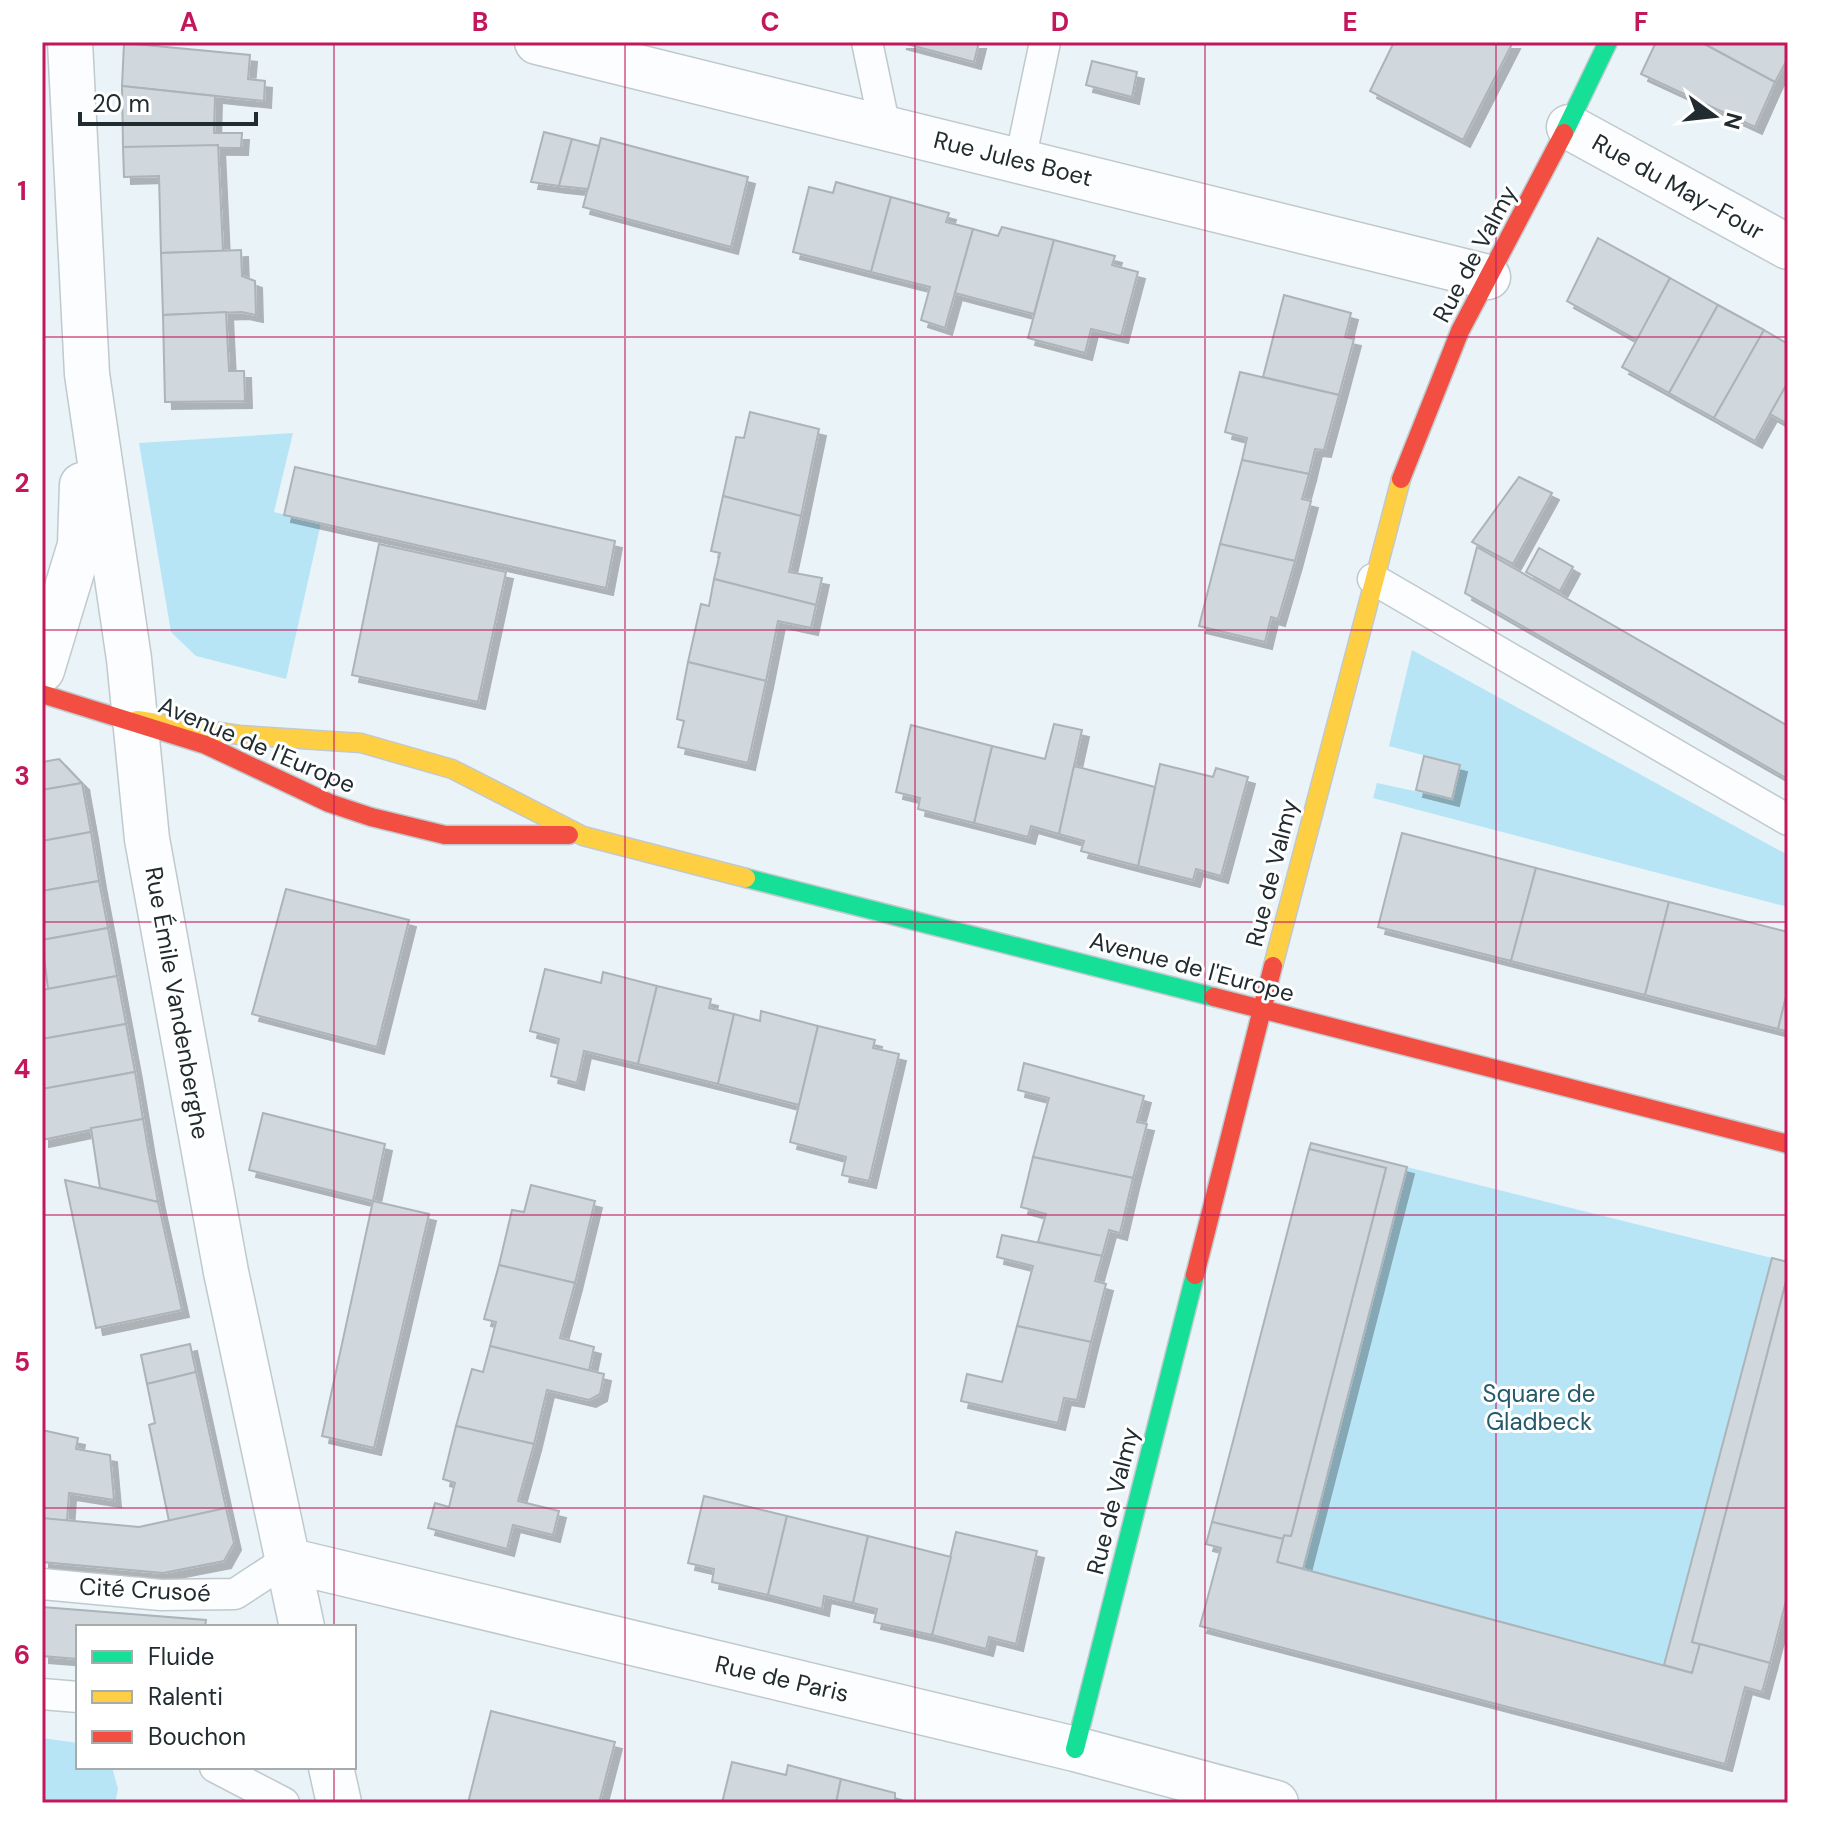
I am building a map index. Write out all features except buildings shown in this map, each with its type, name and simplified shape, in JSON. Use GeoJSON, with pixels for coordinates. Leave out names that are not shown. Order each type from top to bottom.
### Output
{"type":"FeatureCollection","features":[{"type":"Feature","properties":{"kind":"street","name":"Rue Émile Vandenberghe"},"geometry":{"type":"LineString","coordinates":[[42,670],[80,545],[87,374],[70,42]]}},
{"type":"Feature","properties":{"kind":"street","name":"Rue Jules Boet"},"geometry":{"type":"LineString","coordinates":[[537,42],[1488,277]]}},
{"type":"Feature","properties":{"kind":"street","name":"Rue de Valmy"},"geometry":{"type":"LineString","coordinates":[[1075,1749],[1373,579],[1410,450],[1429,400],[1488,277],[1569,127],[1608,42]]}},
{"type":"Feature","properties":{"kind":"street","name":"Rue du May-Four"},"geometry":{"type":"LineString","coordinates":[[1569,127],[1788,247]]}},
{"type":"Feature","properties":{"kind":"street","name":"Rue Émile Vandenberghe"},"geometry":{"type":"LineString","coordinates":[[87,374],[137,720],[147,839],[223,1256],[302,1625]]}},
{"type":"Feature","properties":{"kind":"street"},"geometry":{"type":"LineString","coordinates":[[42,694],[137,720]]}},
{"type":"Feature","properties":{"kind":"street","name":"Avenue de l'Europe"},"geometry":{"type":"LineString","coordinates":[[137,720],[228,753],[329,803],[385,820],[455,835],[583,836]]}},
{"type":"Feature","properties":{"kind":"street","name":"Avenue de l'Europe"},"geometry":{"type":"LineString","coordinates":[[137,720],[239,735],[361,743],[452,769],[583,836],[1788,1144]]}},
{"type":"Feature","properties":{"kind":"street","name":"Rue de Paris"},"geometry":{"type":"LineString","coordinates":[[287,1560],[1075,1749],[1276,1803]]}},
{"type":"Feature","properties":{"kind":"street"},"geometry":{"type":"LineString","coordinates":[[331,1769],[339,1803]]}},
{"type":"Feature","properties":{"kind":"lane"},"geometry":{"type":"LineString","coordinates":[[867,42],[885,128]]}},
{"type":"Feature","properties":{"kind":"lane"},"geometry":{"type":"LineString","coordinates":[[1020,161],[1045,42]]}},
{"type":"Feature","properties":{"kind":"lane"},"geometry":{"type":"LineString","coordinates":[[1373,579],[1788,820]]}},
{"type":"Feature","properties":{"kind":"lane","name":"Cité Crusoé"},"geometry":{"type":"LineString","coordinates":[[42,1584],[161,1595],[235,1594],[287,1560]]}},
{"type":"Feature","properties":{"kind":"lane"},"geometry":{"type":"LineString","coordinates":[[42,1694],[76,1697]]}},
{"type":"Feature","properties":{"kind":"lane"},"geometry":{"type":"LineString","coordinates":[[219,1769],[284,1803]]}},
{"type":"Feature","properties":{"kind":"green space"},"geometry":{"type":"Polygon","coordinates":[[[293,433],[274,512],[321,523],[286,679],[196,656],[171,632],[139,443],[293,433]]]}},
{"type":"Feature","properties":{"kind":"green space"},"geometry":{"type":"Polygon","coordinates":[[[1412,650],[1788,855],[1788,907],[1373,798],[1377,783],[1452,799],[1460,765],[1389,746],[1412,650]]]}},
{"type":"Feature","properties":{"kind":"green space","name":"Square de Gladbeck"},"geometry":{"type":"Polygon","coordinates":[[[1407,1167],[1772,1258],[1664,1665],[1303,1569],[1407,1167]]]}},
{"type":"Feature","properties":{"kind":"green space"},"geometry":{"type":"Polygon","coordinates":[[[42,1738],[76,1743],[76,1769],[113,1769],[118,1789],[115,1803],[42,1803],[42,1738]]]}},
{"type":"Feature","properties":{"kind":"traffic: fast"},"geometry":{"type":"LineString","coordinates":[[1564,133],[1608,42]]}},
{"type":"Feature","properties":{"kind":"traffic: fast"},"geometry":{"type":"LineString","coordinates":[[746,878],[1214,997]]}},
{"type":"Feature","properties":{"kind":"traffic: fast"},"geometry":{"type":"LineString","coordinates":[[1075,1749],[1195,1275]]}},
{"type":"Feature","properties":{"kind":"traffic: slow"},"geometry":{"type":"LineString","coordinates":[[1273,966],[1401,479]]}},
{"type":"Feature","properties":{"kind":"traffic: slow"},"geometry":{"type":"LineString","coordinates":[[137,720],[239,735],[361,743],[452,769],[583,836],[746,878]]}},
{"type":"Feature","properties":{"kind":"traffic: jam"},"geometry":{"type":"LineString","coordinates":[[1401,479],[1460,331],[1564,133]]}},
{"type":"Feature","properties":{"kind":"traffic: jam"},"geometry":{"type":"LineString","coordinates":[[42,694],[206,745],[329,803],[371,817],[445,835],[569,835]]}},
{"type":"Feature","properties":{"kind":"traffic: jam"},"geometry":{"type":"LineString","coordinates":[[1195,1275],[1273,966]]}},
{"type":"Feature","properties":{"kind":"traffic: jam"},"geometry":{"type":"LineString","coordinates":[[1214,997],[1788,1144]]}}]}
